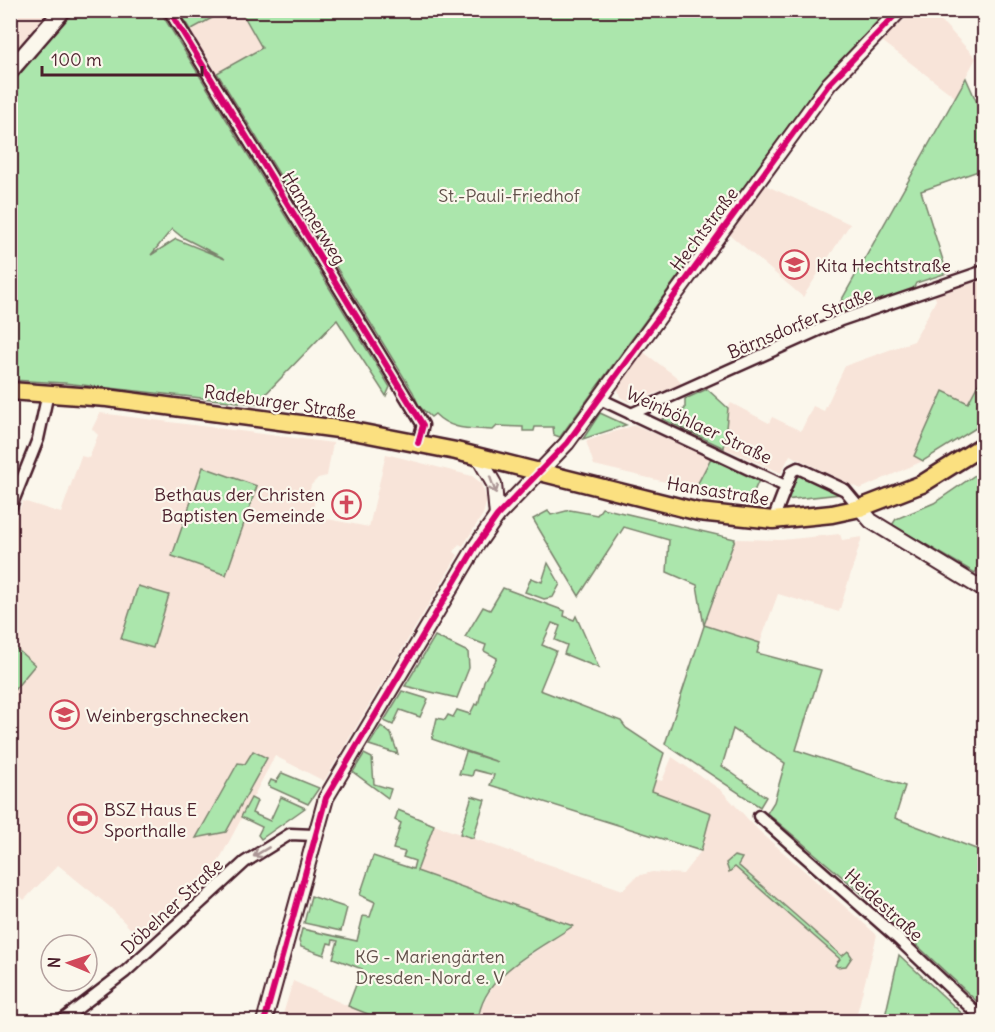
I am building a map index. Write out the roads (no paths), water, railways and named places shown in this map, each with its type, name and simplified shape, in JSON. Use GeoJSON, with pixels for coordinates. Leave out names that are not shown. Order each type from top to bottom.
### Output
{"type":"FeatureCollection","features":[{"type":"Feature","properties":{"kind":"main road"},"geometry":{"type":"LineString","coordinates":[[10,71],[63,10]]}},
{"type":"Feature","properties":{"kind":"main road","name":"Radeburger Straße"},"geometry":{"type":"LineString","coordinates":[[10,391],[48,393],[313,425],[418,443],[541,473]]}},
{"type":"Feature","properties":{"kind":"main road","name":"Hansastraße"},"geometry":{"type":"LineString","coordinates":[[541,473],[699,512],[773,520],[832,514],[860,508],[922,484],[984,445]]}},
{"type":"Feature","properties":{"kind":"street","name":"Hammerweg"},"geometry":{"type":"LineString","coordinates":[[169,10],[423,425],[418,443]]}},
{"type":"Feature","properties":{"kind":"street","name":"Hechtstraße"},"geometry":{"type":"LineString","coordinates":[[264,1022],[314,835],[331,789],[476,546],[497,516],[541,473],[567,443],[829,84],[900,10]]}},
{"type":"Feature","properties":{"kind":"street","name":"Bärnsdorfer Straße"},"geometry":{"type":"LineString","coordinates":[[631,414],[841,320],[984,271]]}},
{"type":"Feature","properties":{"kind":"street"},"geometry":{"type":"LineString","coordinates":[[10,509],[38,439],[48,393]]}},
{"type":"Feature","properties":{"kind":"street","name":"Weinböhlaer Straße"},"geometry":{"type":"LineString","coordinates":[[598,398],[785,486]]}},
{"type":"Feature","properties":{"kind":"street"},"geometry":{"type":"LineString","coordinates":[[478,456],[496,490],[497,516]]}},
{"type":"Feature","properties":{"kind":"street","name":"Weinböhlaer Straße"},"geometry":{"type":"LineString","coordinates":[[773,520],[792,471],[798,468],[845,490],[871,521],[984,590]]}},
{"type":"Feature","properties":{"kind":"street","name":"Heidestraße"},"geometry":{"type":"LineString","coordinates":[[759,816],[894,934],[984,1020]]}},
{"type":"Feature","properties":{"kind":"street","name":"Döbelner Straße"},"geometry":{"type":"LineString","coordinates":[[60,1022],[125,972],[244,862],[290,834],[314,835]]}},
{"type":"Feature","properties":{"kind":"place","name":"Kita Hechtstraße"},"geometry":{"type":"Point","coordinates":[795,265]}},
{"type":"Feature","properties":{"kind":"place","name":"Bethaus der Christen Baptisten Gemeinde"},"geometry":{"type":"Point","coordinates":[346,504]}},
{"type":"Feature","properties":{"kind":"place","name":"Weinbergschnecken"},"geometry":{"type":"Point","coordinates":[65,715]}},
{"type":"Feature","properties":{"kind":"place","name":"BSZ Haus E Sporthalle"},"geometry":{"type":"Point","coordinates":[83,819]}},
{"type":"Feature","properties":{"kind":"park label","name":"St.-Pauli-Friedhof"},"geometry":{"type":"Point","coordinates":[509,195]}},
{"type":"Feature","properties":{"kind":"park label","name":"KG - Mariengärten Dresden-Nord e. V"},"geometry":{"type":"Point","coordinates":[430,966]}}]}
